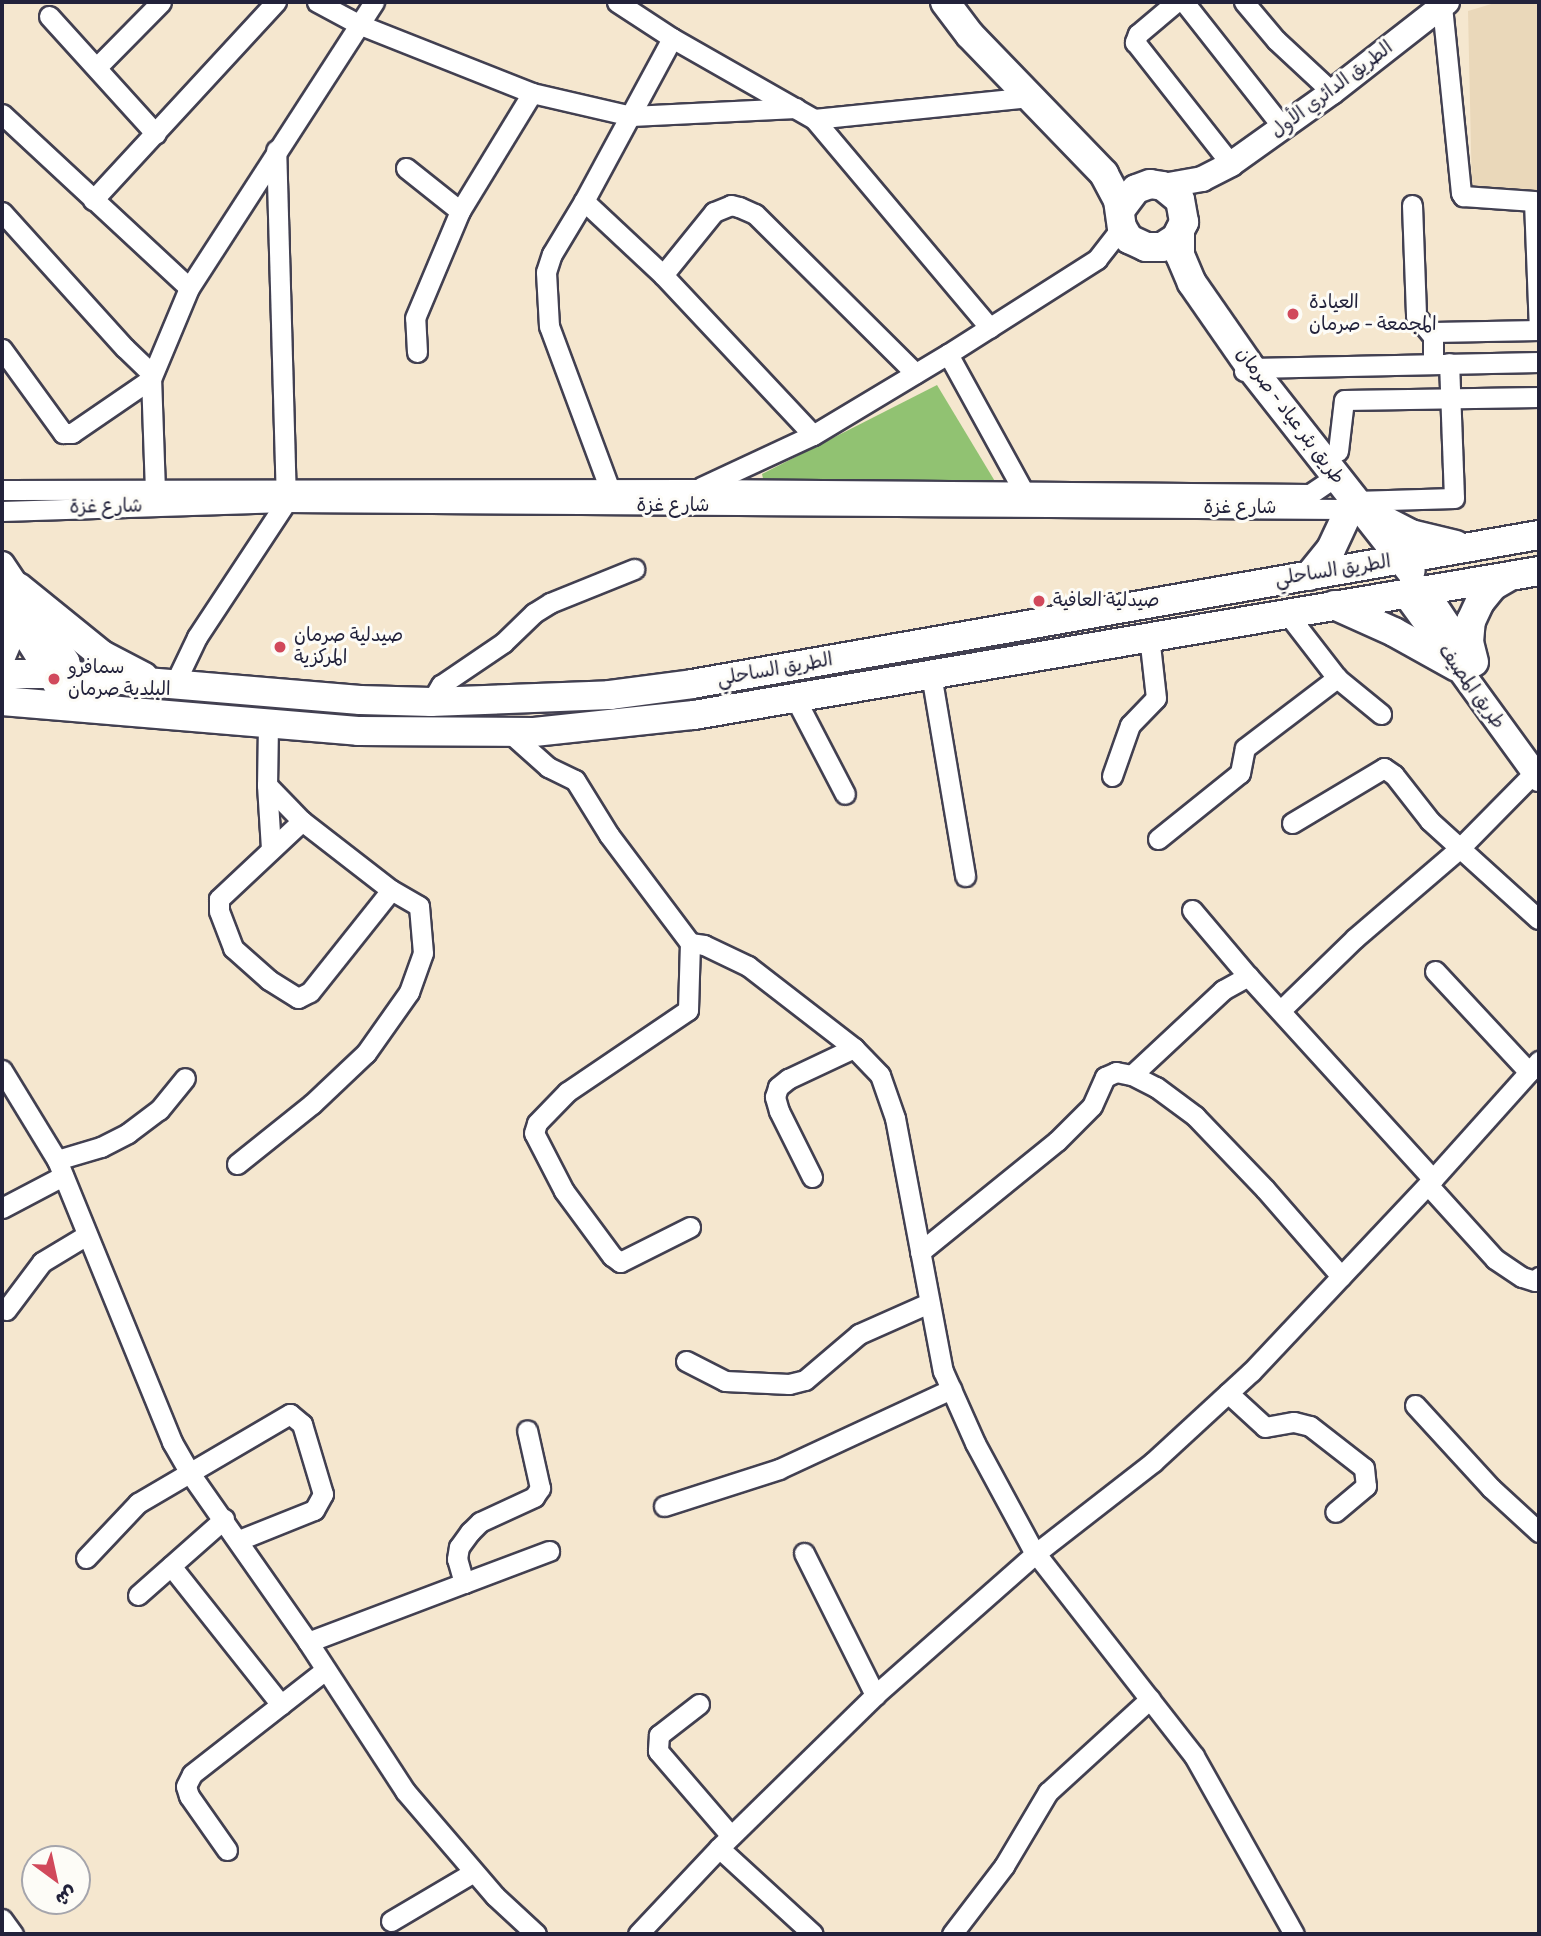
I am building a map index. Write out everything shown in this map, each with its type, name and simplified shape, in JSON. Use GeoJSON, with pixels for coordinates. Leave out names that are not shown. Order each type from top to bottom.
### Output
{"type":"FeatureCollection","features":[{"type":"Feature","properties":{"kind":"highway","name":"طريق بئر عياد - صرمان"},"geometry":{"type":"LineString","coordinates":[[945,2],[970,35],[1104,174],[1133,232],[1245,371],[1415,592]]}},
{"type":"Feature","properties":{"kind":"highway"},"geometry":{"type":"LineString","coordinates":[[956,2],[1113,167],[1127,179],[1153,186],[1180,200],[1182,227],[1169,243],[1133,232],[1129,194],[1153,186]]}},
{"type":"Feature","properties":{"kind":"highway","name":"طريق بئر عياد - صرمان"},"geometry":{"type":"LineString","coordinates":[[1182,227],[1180,255],[1186,275],[1245,371],[1325,484],[1349,508]]}},
{"type":"Feature","properties":{"kind":"highway"},"geometry":{"type":"LineString","coordinates":[[1309,576],[1331,549],[1349,508],[1411,534],[1469,547]]}},
{"type":"Feature","properties":{"kind":"highway","name":"الطريق الساحلي"},"geometry":{"type":"LineString","coordinates":[[3,698],[62,676],[164,682],[360,700],[431,702],[610,695],[692,684],[1539,535]]}},
{"type":"Feature","properties":{"kind":"highway","name":"الطريق الساحلي"},"geometry":{"type":"LineString","coordinates":[[3,698],[358,731],[511,734],[694,715],[1539,571]]}},
{"type":"Feature","properties":{"kind":"highway"},"geometry":{"type":"LineString","coordinates":[[1334,605],[1465,665],[1476,612],[1493,586],[1511,575]]}},
{"type":"Feature","properties":{"kind":"highway"},"geometry":{"type":"LineString","coordinates":[[11,600],[102,655],[164,682]]}},
{"type":"Feature","properties":{"kind":"highway"},"geometry":{"type":"LineString","coordinates":[[2,654],[12,630],[11,600]]}},
{"type":"Feature","properties":{"kind":"highway"},"geometry":{"type":"LineString","coordinates":[[358,731],[360,700]]}},
{"type":"Feature","properties":{"kind":"main road","name":"الطريق الدائري الأول"},"geometry":{"type":"LineString","coordinates":[[1223,169],[1332,92],[1442,3]]}},
{"type":"Feature","properties":{"kind":"main road"},"geometry":{"type":"LineString","coordinates":[[1153,186],[1190,182],[1223,169]]}},
{"type":"Feature","properties":{"kind":"main road"},"geometry":{"type":"LineString","coordinates":[[1182,227],[1223,169]]}},
{"type":"Feature","properties":{"kind":"main road"},"geometry":{"type":"LineString","coordinates":[[2,564],[11,600],[66,661],[62,676],[69,705]]}},
{"type":"Feature","properties":{"kind":"main road","name":"طريق المصيف"},"geometry":{"type":"LineString","coordinates":[[1415,592],[1465,665],[1524,740],[1537,770]]}},
{"type":"Feature","properties":{"kind":"street"},"geometry":{"type":"LineString","coordinates":[[97,67],[160,2]]}},
{"type":"Feature","properties":{"kind":"street"},"geometry":{"type":"LineString","coordinates":[[93,200],[156,135],[276,2]]}},
{"type":"Feature","properties":{"kind":"street"},"geometry":{"type":"LineString","coordinates":[[317,2],[358,24],[532,93],[631,116],[797,108]]}},
{"type":"Feature","properties":{"kind":"street"},"geometry":{"type":"LineString","coordinates":[[155,491],[151,376],[189,288],[374,2]]}},
{"type":"Feature","properties":{"kind":"street"},"geometry":{"type":"LineString","coordinates":[[617,2],[672,38],[814,119],[990,328]]}},
{"type":"Feature","properties":{"kind":"street"},"geometry":{"type":"LineString","coordinates":[[1176,2],[1138,34],[1135,43],[1223,169]]}},
{"type":"Feature","properties":{"kind":"street"},"geometry":{"type":"LineString","coordinates":[[1184,2],[1283,128]]}},
{"type":"Feature","properties":{"kind":"street"},"geometry":{"type":"LineString","coordinates":[[1244,2],[1276,40],[1332,92]]}},
{"type":"Feature","properties":{"kind":"street"},"geometry":{"type":"LineString","coordinates":[[1431,334],[1539,330],[1534,201],[1463,196],[1461,193],[1442,3]]}},
{"type":"Feature","properties":{"kind":"street"},"geometry":{"type":"LineString","coordinates":[[49,16],[156,135]]}},
{"type":"Feature","properties":{"kind":"street"},"geometry":{"type":"LineString","coordinates":[[610,490],[556,345],[546,304],[546,272],[552,254],[584,201],[672,38]]}},
{"type":"Feature","properties":{"kind":"street"},"geometry":{"type":"LineString","coordinates":[[417,352],[415,318],[460,211],[532,93]]}},
{"type":"Feature","properties":{"kind":"street"},"geometry":{"type":"LineString","coordinates":[[814,119],[1032,97]]}},
{"type":"Feature","properties":{"kind":"street"},"geometry":{"type":"LineString","coordinates":[[2,114],[189,288]]}},
{"type":"Feature","properties":{"kind":"street"},"geometry":{"type":"LineString","coordinates":[[164,682],[191,646],[286,495],[276,150]]}},
{"type":"Feature","properties":{"kind":"street"},"geometry":{"type":"LineString","coordinates":[[406,168],[460,211]]}},
{"type":"Feature","properties":{"kind":"street"},"geometry":{"type":"LineString","coordinates":[[584,201],[663,275],[813,435]]}},
{"type":"Feature","properties":{"kind":"street"},"geometry":{"type":"LineString","coordinates":[[663,275],[714,212],[731,205],[738,207],[755,214],[915,373]]}},
{"type":"Feature","properties":{"kind":"street"},"geometry":{"type":"LineString","coordinates":[[1412,205],[1416,316],[1431,334],[1450,399]]}},
{"type":"Feature","properties":{"kind":"street"},"geometry":{"type":"LineString","coordinates":[[2,212],[151,376]]}},
{"type":"Feature","properties":{"kind":"street"},"geometry":{"type":"LineString","coordinates":[[685,506],[696,489],[813,435],[990,328],[1097,259],[1133,232]]}},
{"type":"Feature","properties":{"kind":"street"},"geometry":{"type":"LineString","coordinates":[[2,349],[63,433],[72,433],[151,376]]}},
{"type":"Feature","properties":{"kind":"street"},"geometry":{"type":"LineString","coordinates":[[948,354],[1024,492]]}},
{"type":"Feature","properties":{"kind":"street"},"geometry":{"type":"LineString","coordinates":[[1245,371],[1539,362]]}},
{"type":"Feature","properties":{"kind":"street"},"geometry":{"type":"LineString","coordinates":[[1338,451],[1344,400],[1539,397]]}},
{"type":"Feature","properties":{"kind":"street","name":"شارع غزة"},"geometry":{"type":"LineString","coordinates":[[2,490],[155,491],[685,506],[1349,508],[1454,498],[1450,399]]}},
{"type":"Feature","properties":{"kind":"street","name":"شارع غزة"},"geometry":{"type":"LineString","coordinates":[[2,511],[286,495],[696,489],[1310,494],[1325,484]]}},
{"type":"Feature","properties":{"kind":"street"},"geometry":{"type":"LineString","coordinates":[[431,702],[441,685],[503,643],[534,613],[550,603],[634,569]]}},
{"type":"Feature","properties":{"kind":"street"},"geometry":{"type":"LineString","coordinates":[[1286,612],[1337,678],[1381,714]]}},
{"type":"Feature","properties":{"kind":"street"},"geometry":{"type":"LineString","coordinates":[[1112,776],[1130,725],[1156,698],[1149,636]]}},
{"type":"Feature","properties":{"kind":"street"},"geometry":{"type":"LineString","coordinates":[[931,674],[965,876]]}},
{"type":"Feature","properties":{"kind":"street"},"geometry":{"type":"LineString","coordinates":[[1158,839],[1240,773],[1245,748],[1337,678]]}},
{"type":"Feature","properties":{"kind":"street"},"geometry":{"type":"LineString","coordinates":[[795,698],[845,794]]}},
{"type":"Feature","properties":{"kind":"street"},"geometry":{"type":"LineString","coordinates":[[268,724],[267,785],[271,848]]}},
{"type":"Feature","properties":{"kind":"street"},"geometry":{"type":"LineString","coordinates":[[511,734],[548,767],[575,780],[609,835],[690,943],[688,1010],[567,1092],[537,1123],[534,1133],[564,1191],[612,1256],[620,1262],[690,1227]]}},
{"type":"Feature","properties":{"kind":"street"},"geometry":{"type":"LineString","coordinates":[[1292,822],[1384,768],[1430,821],[1538,919]]}},
{"type":"Feature","properties":{"kind":"street"},"geometry":{"type":"LineString","coordinates":[[1280,1010],[1355,938],[1460,848],[1537,770]]}},
{"type":"Feature","properties":{"kind":"street"},"geometry":{"type":"LineString","coordinates":[[237,1164],[312,1104],[366,1053],[409,992],[423,953],[423,927],[419,906],[391,890],[302,821],[267,785]]}},
{"type":"Feature","properties":{"kind":"street"},"geometry":{"type":"LineString","coordinates":[[302,821],[228,889],[218,905],[233,948],[269,981],[298,998],[310,992],[391,890]]}},
{"type":"Feature","properties":{"kind":"street"},"geometry":{"type":"LineString","coordinates":[[1192,910],[1431,1182],[1495,1259],[1538,1282]]}},
{"type":"Feature","properties":{"kind":"street"},"geometry":{"type":"LineString","coordinates":[[690,943],[704,945],[748,966],[854,1048],[880,1075],[891,1099],[943,1371],[975,1443],[1036,1554],[1194,1756],[1294,1934]]}},
{"type":"Feature","properties":{"kind":"street"},"geometry":{"type":"LineString","coordinates":[[638,1934],[725,1842],[875,1695],[1036,1554],[1153,1462],[1228,1393],[1431,1182],[1534,1066],[1435,971]]}},
{"type":"Feature","properties":{"kind":"street"},"geometry":{"type":"LineString","coordinates":[[1132,1075],[1223,989],[1248,976]]}},
{"type":"Feature","properties":{"kind":"street"},"geometry":{"type":"LineString","coordinates":[[812,1177],[779,1111],[775,1097],[778,1087],[788,1079],[854,1048]]}},
{"type":"Feature","properties":{"kind":"street"},"geometry":{"type":"LineString","coordinates":[[2,1070],[60,1168],[172,1443],[189,1472],[225,1519],[405,1791],[510,1913],[536,1934]]}},
{"type":"Feature","properties":{"kind":"street"},"geometry":{"type":"LineString","coordinates":[[920,1252],[1057,1141],[1092,1106],[1105,1077],[1116,1072],[1132,1075],[1178,1101],[1195,1116],[1265,1189],[1341,1276]]}},
{"type":"Feature","properties":{"kind":"street"},"geometry":{"type":"LineString","coordinates":[[2,1208],[60,1168],[128,1133],[159,1110],[185,1078]]}},
{"type":"Feature","properties":{"kind":"street"},"geometry":{"type":"LineString","coordinates":[[6,1310],[41,1262],[87,1236]]}},
{"type":"Feature","properties":{"kind":"street"},"geometry":{"type":"LineString","coordinates":[[686,1361],[725,1381],[797,1382],[813,1373],[859,1334],[929,1303]]}},
{"type":"Feature","properties":{"kind":"street"},"geometry":{"type":"LineString","coordinates":[[664,1506],[779,1469],[951,1389]]}},
{"type":"Feature","properties":{"kind":"street"},"geometry":{"type":"LineString","coordinates":[[1228,1393],[1265,1427],[1294,1422],[1310,1426],[1364,1468],[1366,1486],[1335,1512]]}},
{"type":"Feature","properties":{"kind":"street"},"geometry":{"type":"LineString","coordinates":[[1415,1405],[1491,1488],[1539,1532]]}},
{"type":"Feature","properties":{"kind":"street"},"geometry":{"type":"LineString","coordinates":[[86,1558],[138,1503],[290,1414],[302,1424],[323,1494],[314,1510],[239,1540]]}},
{"type":"Feature","properties":{"kind":"street"},"geometry":{"type":"LineString","coordinates":[[464,1583],[457,1559],[459,1548],[470,1532],[480,1522],[534,1497],[540,1488],[527,1430]]}},
{"type":"Feature","properties":{"kind":"street"},"geometry":{"type":"LineString","coordinates":[[138,1595],[225,1519]]}},
{"type":"Feature","properties":{"kind":"street"},"geometry":{"type":"LineString","coordinates":[[308,1642],[549,1551]]}},
{"type":"Feature","properties":{"kind":"street"},"geometry":{"type":"LineString","coordinates":[[804,1553],[875,1695]]}},
{"type":"Feature","properties":{"kind":"street"},"geometry":{"type":"LineString","coordinates":[[171,1566],[281,1705]]}},
{"type":"Feature","properties":{"kind":"street"},"geometry":{"type":"LineString","coordinates":[[227,1850],[186,1786],[192,1774],[324,1671]]}},
{"type":"Feature","properties":{"kind":"street"},"geometry":{"type":"LineString","coordinates":[[951,1934],[1004,1866],[1048,1792],[1150,1699]]}},
{"type":"Feature","properties":{"kind":"street"},"geometry":{"type":"LineString","coordinates":[[699,1704],[659,1735],[658,1751],[725,1842],[813,1934]]}},
{"type":"Feature","properties":{"kind":"street"},"geometry":{"type":"LineString","coordinates":[[391,1921],[474,1872]]}},
{"type":"Feature","properties":{"kind":"street"},"geometry":{"type":"LineString","coordinates":[[2,1919],[13,1934]]}},
{"type":"Feature","properties":{"kind":"shaded area"},"geometry":{"type":"Polygon","coordinates":[[[1498,2],[1539,2],[1539,220],[1538,197],[1472,194],[1468,11],[1498,2]]]}},
{"type":"Feature","properties":{"kind":"green space"},"geometry":{"type":"Polygon","coordinates":[[[937,385],[999,488],[765,487],[762,474],[937,385]]]}},
{"type":"Feature","properties":{"kind":"place","name":"العيادة المجمعة - صرمان"},"geometry":{"type":"Point","coordinates":[1293,314]}},
{"type":"Feature","properties":{"kind":"place","name":"صيدلية العافية"},"geometry":{"type":"Point","coordinates":[1039,601]}},
{"type":"Feature","properties":{"kind":"place","name":"صيدلية صرمان المركزية"},"geometry":{"type":"Point","coordinates":[280,647]}},
{"type":"Feature","properties":{"kind":"place","name":"سمافرو البلدية صرمان"},"geometry":{"type":"Point","coordinates":[54,679]}}]}
